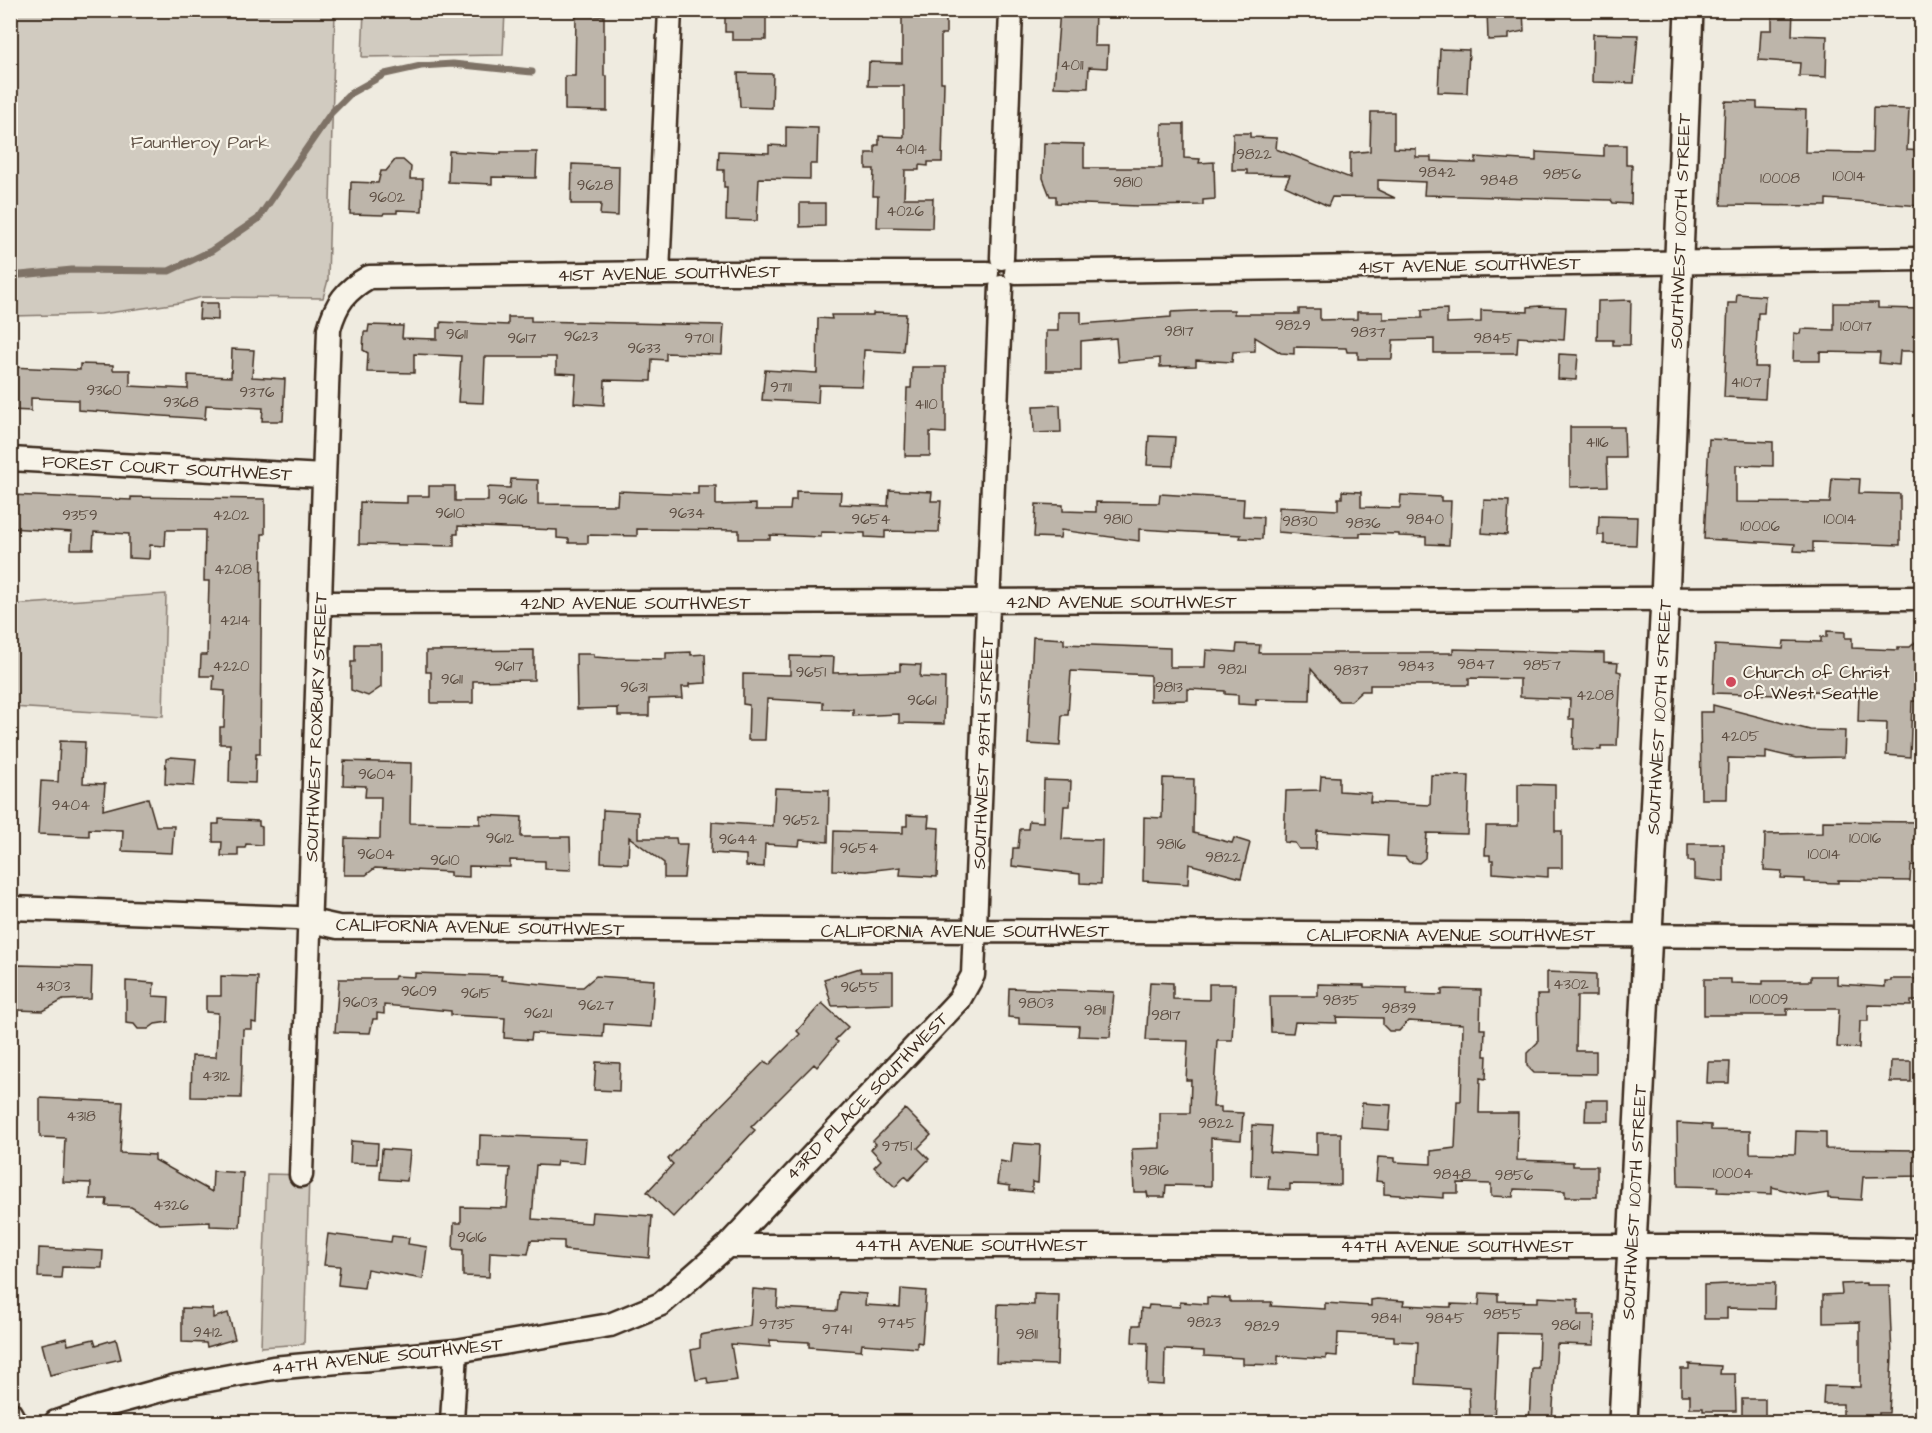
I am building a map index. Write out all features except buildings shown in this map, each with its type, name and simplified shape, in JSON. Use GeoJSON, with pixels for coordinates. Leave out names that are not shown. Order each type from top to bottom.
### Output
{"type":"FeatureCollection","features":[{"type":"Feature","properties":{"kind":"street"},"geometry":{"type":"LineString","coordinates":[[658,273],[670,10]]}},
{"type":"Feature","properties":{"kind":"street","name":"SOUTHWEST 98TH STREET"},"geometry":{"type":"LineString","coordinates":[[976,932],[1011,10]]}},
{"type":"Feature","properties":{"kind":"street","name":"SOUTHWEST 100TH STREET"},"geometry":{"type":"LineString","coordinates":[[1623,1422],[1665,599],[1689,10]]}},
{"type":"Feature","properties":{"kind":"street","name":"41ST AVENUE SOUTHWEST"},"geometry":{"type":"LineString","coordinates":[[353,286],[369,277],[658,273],[1002,273],[1922,258]]}},
{"type":"Feature","properties":{"kind":"street","name":"SOUTHWEST ROXBURY STREET"},"geometry":{"type":"LineString","coordinates":[[301,1175],[329,329],[340,299],[353,286]]}},
{"type":"Feature","properties":{"kind":"street","name":"FOREST COURT SOUTHWEST"},"geometry":{"type":"LineString","coordinates":[[10,459],[323,476]]}},
{"type":"Feature","properties":{"kind":"street","name":"42ND AVENUE SOUTHWEST"},"geometry":{"type":"LineString","coordinates":[[321,603],[989,603],[1922,598]]}},
{"type":"Feature","properties":{"kind":"street","name":"CALIFORNIA AVENUE SOUTHWEST"},"geometry":{"type":"LineString","coordinates":[[10,908],[297,918],[338,927],[1922,937]]}},
{"type":"Feature","properties":{"kind":"street","name":"43RD PLACE SOUTHWEST"},"geometry":{"type":"LineString","coordinates":[[727,1246],[959,1000],[973,975],[976,932]]}},
{"type":"Feature","properties":{"kind":"street","name":"44TH AVENUE SOUTHWEST"},"geometry":{"type":"LineString","coordinates":[[56,1422],[176,1386],[273,1368],[456,1352],[610,1325],[661,1304],[727,1246],[1632,1247],[1922,1250]]}},
{"type":"Feature","properties":{"kind":"street"},"geometry":{"type":"LineString","coordinates":[[452,1422],[456,1352]]}},
{"type":"Feature","properties":{"kind":"street"},"geometry":{"type":"LineString","coordinates":[[10,1413],[15,1422]]}},
{"type":"Feature","properties":{"kind":"green space","name":"Fauntleroy Park"},"geometry":{"type":"Polygon","coordinates":[[[10,11],[335,11],[328,280],[323,298],[202,297],[179,303],[101,314],[11,316],[10,11]]]}},
{"type":"Feature","properties":{"kind":"green space"},"geometry":{"type":"Polygon","coordinates":[[[364,11],[505,11],[503,55],[362,57],[364,11]]]}},
{"type":"Feature","properties":{"kind":"green space"},"geometry":{"type":"Polygon","coordinates":[[[166,594],[163,716],[11,707],[11,605],[166,594]]]}},
{"type":"Feature","properties":{"kind":"green space"},"geometry":{"type":"Polygon","coordinates":[[[267,1174],[309,1175],[304,1344],[261,1347],[267,1174]]]}},
{"type":"Feature","properties":{"kind":"waterway"},"geometry":{"type":"LineString","coordinates":[[10,276],[72,270],[169,271],[211,251],[258,219],[331,113],[351,93],[385,74],[421,66],[453,64],[532,72]]}},
{"type":"Feature","properties":{"kind":"place","name":"Church of Christ of West Seattle"},"geometry":{"type":"Point","coordinates":[1731,682]}}]}
